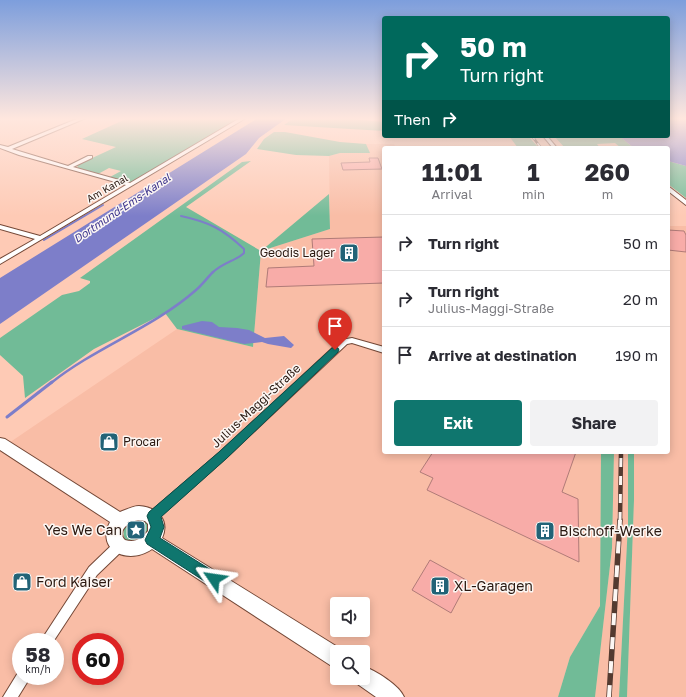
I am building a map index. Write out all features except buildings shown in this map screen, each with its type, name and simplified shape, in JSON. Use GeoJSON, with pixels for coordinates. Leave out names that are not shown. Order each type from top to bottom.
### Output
{"type":"FeatureCollection","features":[{"type":"Feature","properties":{"kind":"main road"},"geometry":{"type":"LineString","coordinates":[[0,443],[120,521]]}},
{"type":"Feature","properties":{"kind":"main road"},"geometry":{"type":"LineString","coordinates":[[146,513],[153,516],[158,527],[151,540],[144,546],[135,549],[126,549],[119,546],[115,541],[114,534],[116,527],[120,521],[129,515],[146,513]]}},
{"type":"Feature","properties":{"kind":"main road"},"geometry":{"type":"LineString","coordinates":[[151,540],[330,654]]}},
{"type":"Feature","properties":{"kind":"main road"},"geometry":{"type":"LineString","coordinates":[[370,681],[394,697]]}},
{"type":"Feature","properties":{"kind":"street"},"geometry":{"type":"LineString","coordinates":[[10,151],[131,185]]}},
{"type":"Feature","properties":{"kind":"street","name":"Am Kanal"},"geometry":{"type":"LineString","coordinates":[[0,262],[189,151]]}},
{"type":"Feature","properties":{"kind":"street"},"geometry":{"type":"LineString","coordinates":[[69,167],[90,157]]}},
{"type":"Feature","properties":{"kind":"street"},"geometry":{"type":"LineString","coordinates":[[670,190],[686,203]]}},
{"type":"Feature","properties":{"kind":"street"},"geometry":{"type":"LineString","coordinates":[[0,227],[40,238]]}},
{"type":"Feature","properties":{"kind":"street","name":"Julius-Maggi-Straße"},"geometry":{"type":"LineString","coordinates":[[153,516],[223,455],[344,342],[352,340],[382,349]]}},
{"type":"Feature","properties":{"kind":"street"},"geometry":{"type":"LineString","coordinates":[[52,633],[93,571],[119,546]]}},
{"type":"Feature","properties":{"kind":"street"},"geometry":{"type":"LineString","coordinates":[[10,697],[18,685]]}},
{"type":"Feature","properties":{"kind":"shaded area"},"geometry":{"type":"Polygon","coordinates":[[[368,151],[382,151],[382,454],[601,454],[600,606],[570,657],[558,697],[0,697],[0,449],[177,329],[253,347],[261,251],[330,229],[329,156],[340,153],[369,153],[368,151]]]}},
{"type":"Feature","properties":{"kind":"shaded area"},"geometry":{"type":"Polygon","coordinates":[[[670,226],[686,226],[686,697],[627,697],[634,500],[634,454],[670,454],[670,226]]]}},
{"type":"Feature","properties":{"kind":"shaded area"},"geometry":{"type":"Polygon","coordinates":[[[614,454],[628,454],[628,524],[619,697],[595,697],[612,548],[614,454]]]}},
{"type":"Feature","properties":{"kind":"green space"},"geometry":{"type":"Polygon","coordinates":[[[108,151],[185,151],[130,183],[110,177],[121,171],[109,168],[98,174],[78,168],[77,165],[108,151]]]}},
{"type":"Feature","properties":{"kind":"green space"},"geometry":{"type":"Polygon","coordinates":[[[267,151],[369,151],[370,153],[340,153],[329,156],[296,155],[267,151]]]}},
{"type":"Feature","properties":{"kind":"green space"},"geometry":{"type":"Polygon","coordinates":[[[251,161],[186,207],[261,251],[253,347],[177,329],[165,313],[94,349],[25,398],[23,376],[0,355],[0,338],[62,295],[79,291],[90,283],[90,281],[80,278],[242,162],[251,161]]]}},
{"type":"Feature","properties":{"kind":"green space"},"geometry":{"type":"Polygon","coordinates":[[[670,162],[686,166],[686,198],[670,186],[670,162]]]}},
{"type":"Feature","properties":{"kind":"green space"},"geometry":{"type":"Polygon","coordinates":[[[329,194],[330,229],[261,251],[329,194]]]}},
{"type":"Feature","properties":{"kind":"green space"},"geometry":{"type":"Polygon","coordinates":[[[601,454],[614,454],[612,548],[595,697],[558,697],[570,657],[600,606],[601,454]]]}},
{"type":"Feature","properties":{"kind":"green space"},"geometry":{"type":"Polygon","coordinates":[[[628,454],[634,454],[634,500],[627,697],[619,697],[628,524],[628,454]]]}},
{"type":"Feature","properties":{"kind":"green space"},"geometry":{"type":"Polygon","coordinates":[[[139,519],[146,520],[151,524],[147,537],[132,542],[125,540],[124,528],[131,522],[139,519]]]}},
{"type":"Feature","properties":{"kind":"water","name":"Dortmund-Ems-Kanal"},"geometry":{"type":"Polygon","coordinates":[[[206,151],[249,151],[246,154],[0,324],[0,278],[206,151]]]}},
{"type":"Feature","properties":{"kind":"water"},"geometry":{"type":"Polygon","coordinates":[[[670,151],[686,151],[686,166],[670,162],[670,151]]]}},
{"type":"Feature","properties":{"kind":"water"},"geometry":{"type":"Polygon","coordinates":[[[202,321],[212,322],[219,327],[249,330],[265,338],[284,336],[294,345],[291,348],[262,342],[244,344],[182,329],[182,326],[202,321]]]}},
{"type":"Feature","properties":{"kind":"waterway"},"geometry":{"type":"LineString","coordinates":[[44,240],[103,205]]}},
{"type":"Feature","properties":{"kind":"waterway"},"geometry":{"type":"LineString","coordinates":[[181,216],[215,227],[229,236],[244,249],[244,253],[241,256],[221,266],[213,272]]}},
{"type":"Feature","properties":{"kind":"waterway"},"geometry":{"type":"LineString","coordinates":[[51,383],[68,370],[162,316],[198,288],[213,272]]}},
{"type":"Feature","properties":{"kind":"waterway"},"geometry":{"type":"LineString","coordinates":[[7,417],[52,382]]}},
{"type":"Feature","properties":{"kind":"railway"},"geometry":{"type":"LineString","coordinates":[[620,521],[621,454]]}},
{"type":"Feature","properties":{"kind":"railway"},"geometry":{"type":"LineString","coordinates":[[609,697],[620,520]]}},
{"type":"Feature","properties":{"kind":"place","name":"Geodis Lager"},"geometry":{"type":"Point","coordinates":[349,253]}},
{"type":"Feature","properties":{"kind":"place","name":"Procar"},"geometry":{"type":"Point","coordinates":[109,442]}},
{"type":"Feature","properties":{"kind":"place","name":"Yes We Can"},"geometry":{"type":"Point","coordinates":[136,530]}},
{"type":"Feature","properties":{"kind":"place","name":"Bischoff-Werke"},"geometry":{"type":"Point","coordinates":[545,531]}},
{"type":"Feature","properties":{"kind":"place","name":"Ford Kaiser"},"geometry":{"type":"Point","coordinates":[22,582]}},
{"type":"Feature","properties":{"kind":"place","name":"XL-Garagen"},"geometry":{"type":"Point","coordinates":[440,586]}},
{"type":"Feature","properties":{"kind":"route"},"geometry":{"type":"LineString","coordinates":[[214,579],[151,540],[158,527],[153,516],[223,455],[335,350]]}}]}
